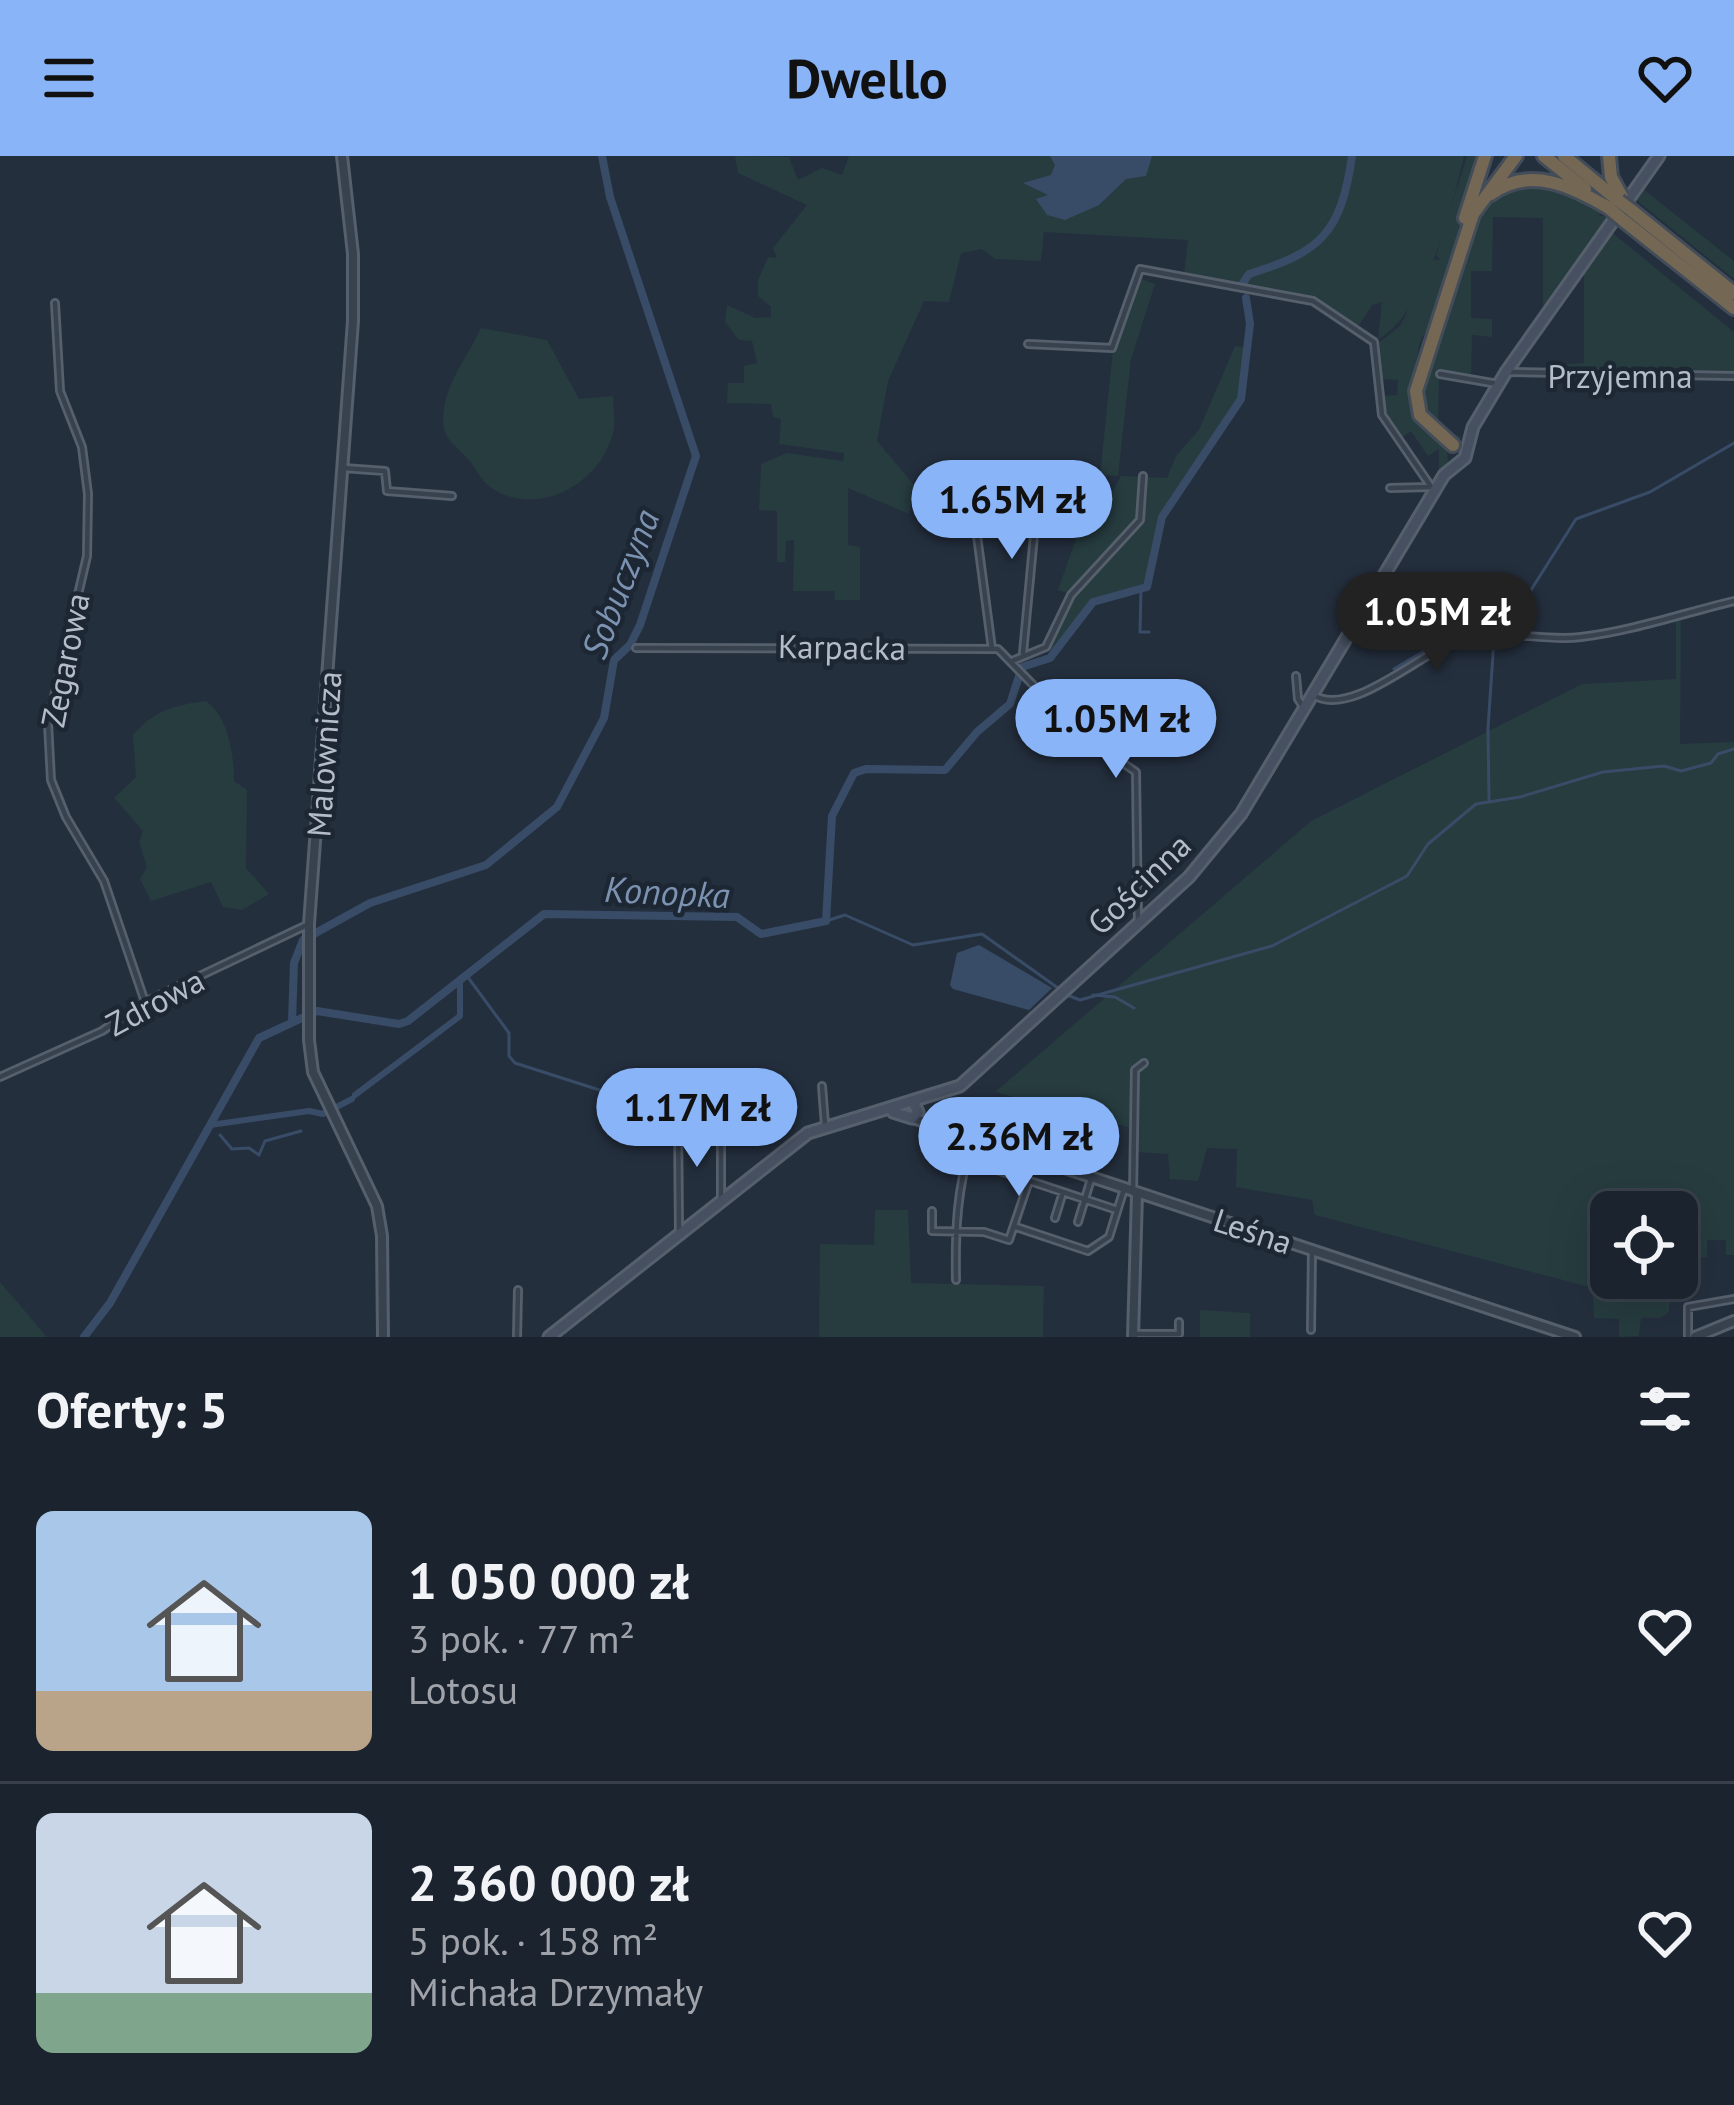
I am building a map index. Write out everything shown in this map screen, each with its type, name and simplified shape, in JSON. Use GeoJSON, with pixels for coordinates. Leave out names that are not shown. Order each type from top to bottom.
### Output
{"type":"FeatureCollection","features":[{"type":"Feature","properties":{"kind":"highway"},"geometry":{"type":"LineString","coordinates":[[1456,450],[1425,423],[1415,399],[1485,156]]}},
{"type":"Feature","properties":{"kind":"highway"},"geometry":{"type":"LineString","coordinates":[[1467,224],[1512,156]]}},
{"type":"Feature","properties":{"kind":"highway"},"geometry":{"type":"LineString","coordinates":[[1544,156],[1647,223],[1734,293]]}},
{"type":"Feature","properties":{"kind":"highway"},"geometry":{"type":"LineString","coordinates":[[1564,156],[1734,308]]}},
{"type":"Feature","properties":{"kind":"highway"},"geometry":{"type":"LineString","coordinates":[[1609,156],[1622,207]]}},
{"type":"Feature","properties":{"kind":"highway"},"geometry":{"type":"LineString","coordinates":[[1467,224],[1493,193],[1526,180],[1566,186],[1622,207]]}},
{"type":"Feature","properties":{"kind":"main road","name":"Gościnna"},"geometry":{"type":"LineString","coordinates":[[825,1125],[911,1110],[968,1081],[1229,831],[1498,384],[1659,156]]}},
{"type":"Feature","properties":{"kind":"main road"},"geometry":{"type":"LineString","coordinates":[[549,1337],[825,1125]]}},
{"type":"Feature","properties":{"kind":"street","name":"Malownicza"},"geometry":{"type":"LineString","coordinates":[[343,156],[354,290],[309,932],[309,1014],[314,1072],[373,1194],[380,1221],[383,1337]]}},
{"type":"Feature","properties":{"kind":"street"},"geometry":{"type":"LineString","coordinates":[[1028,344],[1112,348],[1140,269],[1323,305],[1372,338],[1382,415],[1432,489]]}},
{"type":"Feature","properties":{"kind":"street","name":"Zegarowa"},"geometry":{"type":"LineString","coordinates":[[55,303],[60,392],[82,447],[88,494],[86,556],[48,723],[51,780],[66,817],[104,881],[145,1002]]}},
{"type":"Feature","properties":{"kind":"street","name":"Przyjemna"},"geometry":{"type":"LineString","coordinates":[[1506,372],[1734,376]]}},
{"type":"Feature","properties":{"kind":"street"},"geometry":{"type":"LineString","coordinates":[[1440,374],[1498,384]]}},
{"type":"Feature","properties":{"kind":"street"},"geometry":{"type":"LineString","coordinates":[[995,467],[1040,471],[1023,656],[1017,667]]}},
{"type":"Feature","properties":{"kind":"street"},"geometry":{"type":"LineString","coordinates":[[343,468],[385,470],[387,491],[452,496]]}},
{"type":"Feature","properties":{"kind":"street"},"geometry":{"type":"LineString","coordinates":[[1023,656],[1046,647],[1071,595],[1139,520],[1143,476]]}},
{"type":"Feature","properties":{"kind":"street"},"geometry":{"type":"LineString","coordinates":[[992,482],[991,512],[977,520],[976,528],[992,649],[1017,667],[1080,733],[1136,772],[1138,923]]}},
{"type":"Feature","properties":{"kind":"street"},"geometry":{"type":"LineString","coordinates":[[1390,488],[1432,489]]}},
{"type":"Feature","properties":{"kind":"street"},"geometry":{"type":"LineString","coordinates":[[1312,694],[1334,701],[1361,693],[1443,646],[1474,636],[1584,637],[1734,601]]}},
{"type":"Feature","properties":{"kind":"street","name":"Karpacka"},"geometry":{"type":"LineString","coordinates":[[636,648],[992,649]]}},
{"type":"Feature","properties":{"kind":"street"},"geometry":{"type":"LineString","coordinates":[[1296,676],[1304,708]]}},
{"type":"Feature","properties":{"kind":"street","name":"Zdrowa"},"geometry":{"type":"LineString","coordinates":[[0,1077],[102,1031],[145,1002],[309,932]]}},
{"type":"Feature","properties":{"kind":"street"},"geometry":{"type":"LineString","coordinates":[[1144,1063],[1135,1070],[1133,1336],[1179,1334],[1179,1322]]}},
{"type":"Feature","properties":{"kind":"street"},"geometry":{"type":"LineString","coordinates":[[822,1086],[825,1125]]}},
{"type":"Feature","properties":{"kind":"street"},"geometry":{"type":"LineString","coordinates":[[721,1093],[721,1202]]}},
{"type":"Feature","properties":{"kind":"street","name":"Leśna"},"geometry":{"type":"LineString","coordinates":[[911,1110],[931,1125],[972,1140],[1575,1337]]}},
{"type":"Feature","properties":{"kind":"street"},"geometry":{"type":"LineString","coordinates":[[677,1117],[679,1233]]}},
{"type":"Feature","properties":{"kind":"street"},"geometry":{"type":"LineString","coordinates":[[956,1280],[953,1232],[972,1140]]}},
{"type":"Feature","properties":{"kind":"street"},"geometry":{"type":"LineString","coordinates":[[934,1149],[1118,1210]]}},
{"type":"Feature","properties":{"kind":"street"},"geometry":{"type":"LineString","coordinates":[[1078,1222],[1091,1179]]}},
{"type":"Feature","properties":{"kind":"street"},"geometry":{"type":"LineString","coordinates":[[932,1211],[932,1232],[984,1232],[1009,1240],[1029,1181]]}},
{"type":"Feature","properties":{"kind":"street"},"geometry":{"type":"LineString","coordinates":[[1055,1218],[1063,1192]]}},
{"type":"Feature","properties":{"kind":"street"},"geometry":{"type":"LineString","coordinates":[[1014,1227],[1088,1251],[1108,1237],[1131,1192]]}},
{"type":"Feature","properties":{"kind":"street"},"geometry":{"type":"LineString","coordinates":[[1311,1330],[1312,1251]]}},
{"type":"Feature","properties":{"kind":"street"},"geometry":{"type":"LineString","coordinates":[[517,1337],[518,1291]]}},
{"type":"Feature","properties":{"kind":"street"},"geometry":{"type":"LineString","coordinates":[[1734,1299],[1688,1307],[1691,1337],[1734,1321]]}},
{"type":"Feature","properties":{"kind":"green space"},"geometry":{"type":"Polygon","coordinates":[[[735,156],[789,157],[798,180],[822,168],[842,175],[849,156],[1464,156],[1423,283],[1395,326],[1378,339],[1382,302],[1372,305],[1358,327],[1313,300],[1184,275],[1188,240],[1044,232],[1041,261],[995,259],[982,249],[961,253],[949,302],[924,301],[888,381],[877,441],[915,486],[909,514],[848,488],[848,545],[860,547],[860,600],[835,600],[834,591],[793,591],[794,540],[786,541],[785,562],[777,562],[777,511],[759,510],[761,464],[787,453],[843,461],[844,453],[779,444],[781,419],[773,417],[771,404],[727,403],[728,383],[744,383],[744,366],[757,363],[752,341],[739,340],[725,322],[727,305],[755,318],[771,317],[771,307],[758,296],[758,280],[768,257],[777,258],[773,248],[807,205],[738,173],[735,156]]]}},
{"type":"Feature","properties":{"kind":"green space"},"geometry":{"type":"Polygon","coordinates":[[[1467,156],[1481,156],[1428,330],[1420,342],[1410,400],[1412,416],[1447,451],[1448,461],[1439,479],[1439,449],[1428,456],[1411,431],[1398,440],[1383,412],[1382,396],[1397,395],[1398,380],[1380,379],[1377,344],[1400,326],[1434,259],[1440,260],[1436,255],[1467,156]]]}},
{"type":"Feature","properties":{"kind":"green space"},"geometry":{"type":"Polygon","coordinates":[[[1553,185],[1602,210],[1599,216],[1611,216],[1543,312],[1543,218],[1493,217],[1492,271],[1471,271],[1471,318],[1492,319],[1492,337],[1472,335],[1471,377],[1439,374],[1438,425],[1462,438],[1451,442],[1432,426],[1418,396],[1472,229],[1488,204],[1504,192],[1553,185]]]}},
{"type":"Feature","properties":{"kind":"green space"},"geometry":{"type":"Polygon","coordinates":[[[1643,189],[1734,261],[1734,279],[1635,199],[1643,189]]]}},
{"type":"Feature","properties":{"kind":"green space"},"geometry":{"type":"Polygon","coordinates":[[[1610,231],[1734,332],[1734,375],[1566,374],[1567,364],[1584,363],[1584,267],[1610,231]]]}},
{"type":"Feature","properties":{"kind":"green space"},"geometry":{"type":"Polygon","coordinates":[[[1138,278],[1155,284],[1131,359],[1118,476],[1100,475],[1113,350],[1138,278]]]}},
{"type":"Feature","properties":{"kind":"green space"},"geometry":{"type":"Polygon","coordinates":[[[481,328],[547,340],[579,399],[613,396],[614,429],[606,452],[595,468],[564,492],[546,498],[508,496],[487,484],[445,432],[447,395],[481,328]]]}},
{"type":"Feature","properties":{"kind":"green space"},"geometry":{"type":"Polygon","coordinates":[[[1235,346],[1247,348],[1239,399],[1160,516],[1148,583],[1090,602],[1054,650],[1048,647],[1072,594],[1058,590],[1088,505],[1078,504],[1078,499],[1108,500],[1121,476],[1167,478],[1176,456],[1199,430],[1235,346]]]}},
{"type":"Feature","properties":{"kind":"green space"},"geometry":{"type":"Polygon","coordinates":[[[1681,614],[1680,744],[1734,742],[1734,1255],[1726,1255],[1726,1240],[1707,1240],[1707,1257],[1698,1258],[1698,1191],[1590,1191],[1590,1287],[1315,1215],[1312,1200],[1236,1187],[1237,1149],[1207,1148],[1198,1181],[1170,1179],[1168,1154],[1135,1152],[1135,1129],[995,1092],[1311,821],[1582,684],[1676,679],[1676,616],[1681,614]]]}},
{"type":"Feature","properties":{"kind":"green space"},"geometry":{"type":"Polygon","coordinates":[[[206,701],[225,726],[234,781],[247,790],[246,868],[269,894],[242,910],[223,907],[211,882],[151,901],[140,879],[147,867],[139,842],[143,831],[114,798],[136,777],[133,735],[165,710],[206,701]]]}},
{"type":"Feature","properties":{"kind":"green space"},"geometry":{"type":"Polygon","coordinates":[[[875,1210],[908,1210],[911,1283],[1044,1286],[1043,1337],[819,1337],[820,1244],[874,1245],[875,1210]]]}},
{"type":"Feature","properties":{"kind":"green space"},"geometry":{"type":"Polygon","coordinates":[[[0,1282],[47,1337],[0,1337],[0,1282]]]}},
{"type":"Feature","properties":{"kind":"green space"},"geometry":{"type":"Polygon","coordinates":[[[1593,1299],[1669,1299],[1669,1312],[1660,1318],[1641,1318],[1639,1336],[1619,1337],[1619,1319],[1594,1318],[1593,1299]]]}},
{"type":"Feature","properties":{"kind":"green space"},"geometry":{"type":"Polygon","coordinates":[[[1200,1310],[1250,1313],[1250,1337],[1200,1337],[1200,1310]]]}},
{"type":"Feature","properties":{"kind":"water"},"geometry":{"type":"Polygon","coordinates":[[[1050,156],[1152,156],[1146,176],[1126,179],[1099,205],[1065,220],[1047,215],[1036,199],[1048,195],[1023,183],[1051,175],[1055,165],[1050,156]]]}},
{"type":"Feature","properties":{"kind":"water"},"geometry":{"type":"Polygon","coordinates":[[[979,945],[1052,988],[1029,1010],[953,989],[957,953],[979,945]]]}},
{"type":"Feature","properties":{"kind":"waterway","name":"Sobuczyna"},"geometry":{"type":"LineString","coordinates":[[292,1022],[294,963],[303,940],[370,903],[486,865],[557,807],[604,718],[614,660],[630,645],[640,625],[696,456],[610,197],[602,156]]}},
{"type":"Feature","properties":{"kind":"waterway","name":"Konopka"},"geometry":{"type":"LineString","coordinates":[[1243,283],[1249,274],[1294,257],[1323,236],[1341,204],[1352,156]]}},
{"type":"Feature","properties":{"kind":"waterway","name":"Konopka"},"geometry":{"type":"LineString","coordinates":[[84,1337],[110,1303],[259,1038],[317,1011],[399,1024],[408,1021],[544,914],[737,917],[761,934],[826,921],[832,816],[854,773],[866,769],[945,770],[977,732],[1010,704],[1022,667],[1050,658],[1093,602],[1147,587],[1162,517],[1241,399],[1250,324],[1246,298]]}},
{"type":"Feature","properties":{"kind":"waterway"},"geometry":{"type":"LineString","coordinates":[[1394,669],[1454,633],[1524,622],[1531,590],[1576,519],[1650,492],[1734,443]]}},
{"type":"Feature","properties":{"kind":"waterway"},"geometry":{"type":"LineString","coordinates":[[1141,590],[1140,632],[1149,632]]}},
{"type":"Feature","properties":{"kind":"waterway"},"geometry":{"type":"LineString","coordinates":[[1489,799],[1494,640]]}},
{"type":"Feature","properties":{"kind":"waterway"},"geometry":{"type":"LineString","coordinates":[[1067,995],[1080,1000],[1272,946],[1407,876],[1428,844],[1476,804],[1520,797],[1603,772],[1664,766],[1681,771],[1711,763],[1718,754],[1734,749]]}},
{"type":"Feature","properties":{"kind":"waterway"},"geometry":{"type":"LineString","coordinates":[[826,921],[845,915],[913,945],[982,934],[1058,988]]}},
{"type":"Feature","properties":{"kind":"waterway"},"geometry":{"type":"LineString","coordinates":[[467,976],[509,1033],[509,1056],[515,1063],[662,1110]]}},
{"type":"Feature","properties":{"kind":"waterway"},"geometry":{"type":"LineString","coordinates":[[355,1095],[460,1016],[460,982]]}},
{"type":"Feature","properties":{"kind":"waterway"},"geometry":{"type":"LineString","coordinates":[[1093,995],[1115,997],[1134,1008]]}},
{"type":"Feature","properties":{"kind":"waterway"},"geometry":{"type":"LineString","coordinates":[[210,1125],[309,1111],[323,1114],[352,1099]]}},
{"type":"Feature","properties":{"kind":"waterway"},"geometry":{"type":"LineString","coordinates":[[220,1135],[232,1149],[249,1148],[259,1155],[265,1141],[301,1131]]}}]}
